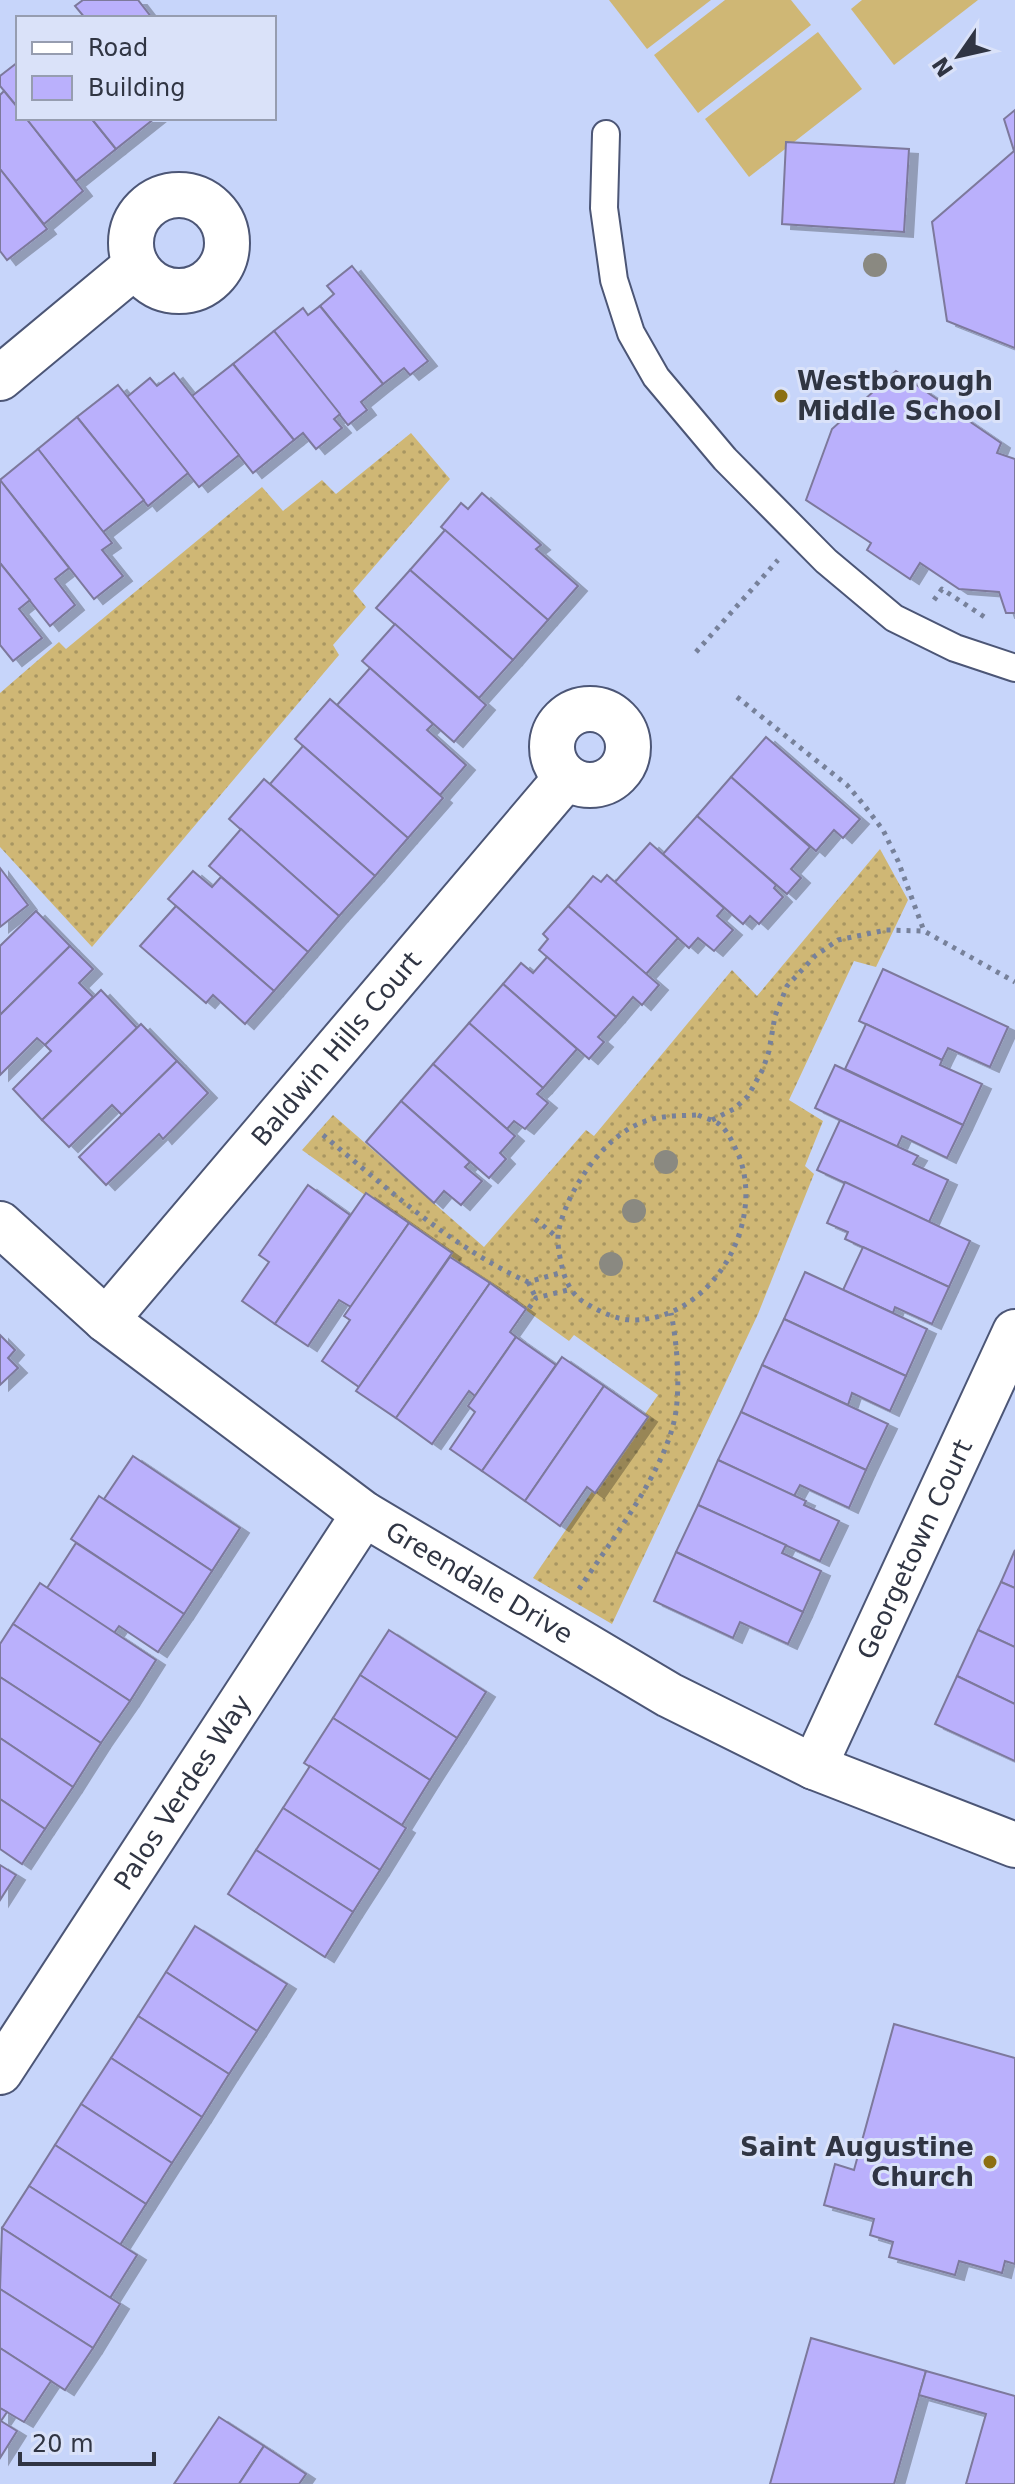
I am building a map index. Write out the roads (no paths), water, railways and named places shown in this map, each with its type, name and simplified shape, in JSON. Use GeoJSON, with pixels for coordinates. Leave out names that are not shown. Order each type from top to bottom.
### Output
{"type":"FeatureCollection","features":[{"type":"Feature","properties":{"kind":"street"},"geometry":{"type":"LineString","coordinates":[[0,378],[136,265]]}},
{"type":"Feature","properties":{"kind":"street","name":"Baldwin Hills Court"},"geometry":{"type":"LineString","coordinates":[[106,1320],[566,778]]}},
{"type":"Feature","properties":{"kind":"street","name":"Greendale Drive"},"geometry":{"type":"LineString","coordinates":[[0,1224],[106,1320],[364,1514],[669,1695],[814,1767],[1015,1845]]}},
{"type":"Feature","properties":{"kind":"street","name":"Georgetown Court"},"geometry":{"type":"LineString","coordinates":[[814,1767],[1015,1332]]}},
{"type":"Feature","properties":{"kind":"street","name":"Palos Verdes Way"},"geometry":{"type":"LineString","coordinates":[[0,2072],[364,1514]]}},
{"type":"Feature","properties":{"kind":"lane"},"geometry":{"type":"LineString","coordinates":[[606,134],[604,208],[614,280],[631,333],[656,377],[737,470],[826,561],[894,618],[955,648],[1015,668]]}},
{"type":"Feature","properties":{"kind":"place","name":"Westborough Middle School"},"geometry":{"type":"Point","coordinates":[781,396]}},
{"type":"Feature","properties":{"kind":"place","name":"Saint Augustine Church"},"geometry":{"type":"Point","coordinates":[990,2162]}}]}
